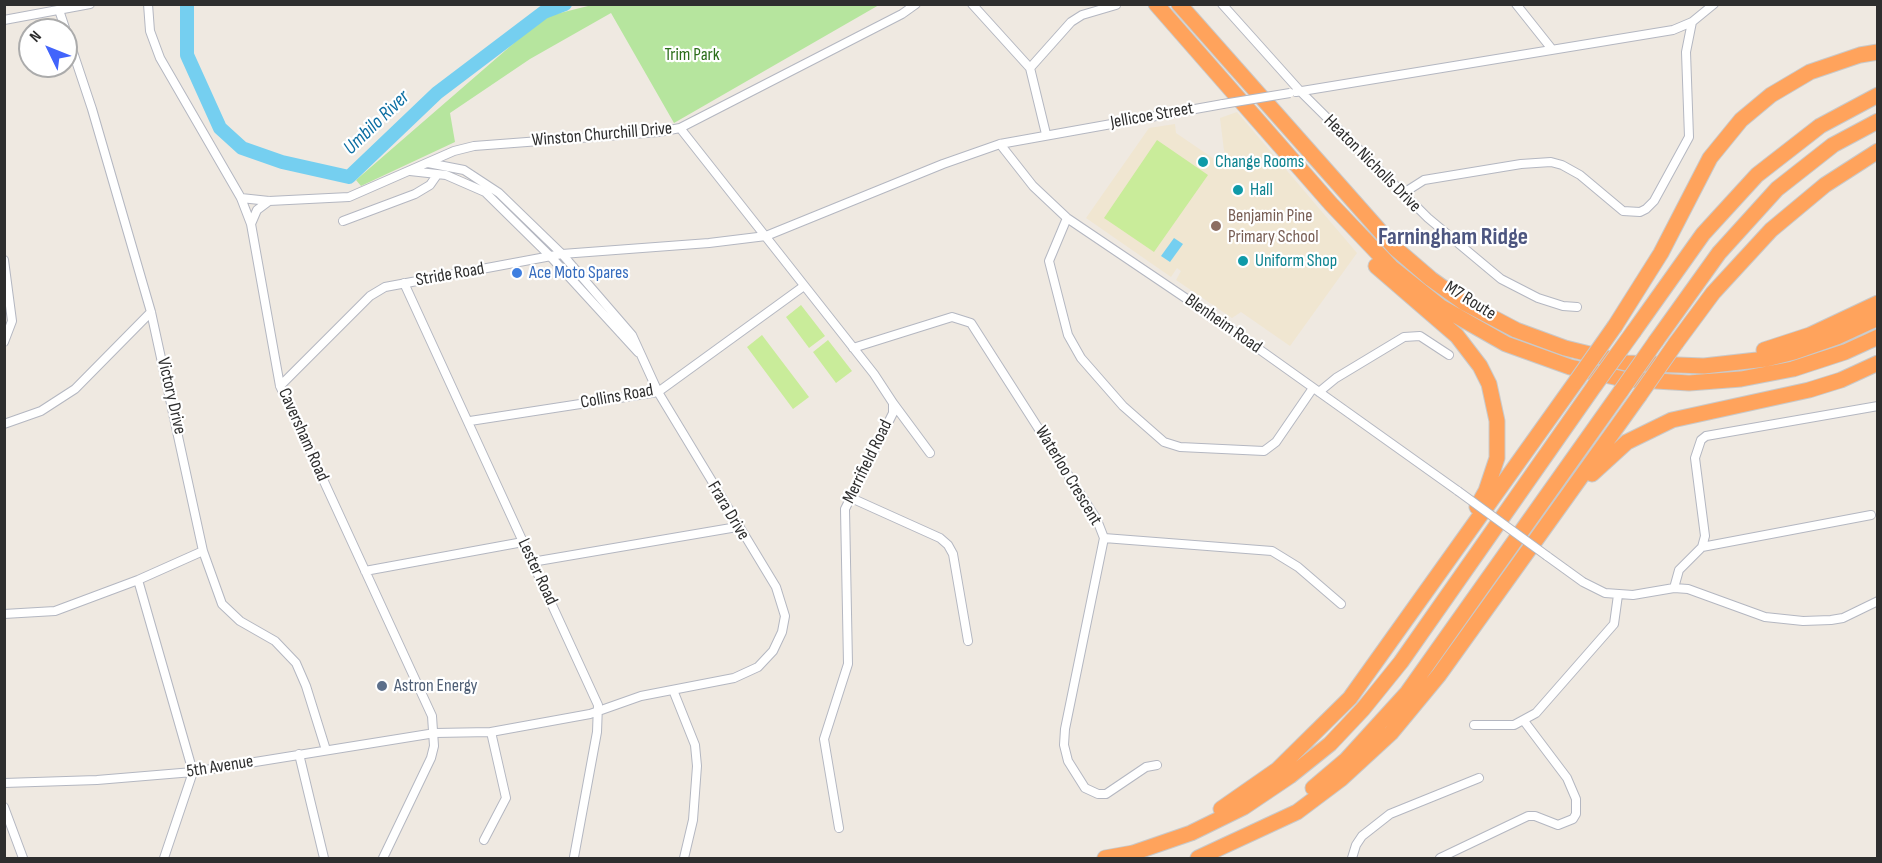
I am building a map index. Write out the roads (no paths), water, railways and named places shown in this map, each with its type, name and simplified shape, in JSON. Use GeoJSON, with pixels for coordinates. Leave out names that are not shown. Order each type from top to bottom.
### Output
{"type":"FeatureCollection","features":[{"type":"Feature","properties":{"kind":"highway","name":"M7 Route"},"geometry":{"type":"LineString","coordinates":[[1156,4],[1355,230],[1406,280],[1441,307],[1485,334],[1543,359],[1623,378],[1664,383],[1716,382],[1793,369],[1845,352],[1878,337]]}},
{"type":"Feature","properties":{"kind":"highway","name":"M7 Route"},"geometry":{"type":"LineString","coordinates":[[1179,4],[1382,234],[1412,263],[1458,298],[1516,330],[1586,354],[1652,366],[1704,366],[1766,359],[1794,352],[1837,337],[1878,318]]}},
{"type":"Feature","properties":{"kind":"highway"},"geometry":{"type":"LineString","coordinates":[[1133,853],[1193,825],[1277,770],[1319,732],[1350,698],[1420,603],[1615,326],[1661,253],[1710,158],[1741,120],[1771,95],[1810,72],[1860,55],[1878,52]]}},
{"type":"Feature","properties":{"kind":"highway"},"geometry":{"type":"LineString","coordinates":[[1105,858],[1133,853],[1191,834],[1244,807],[1290,776],[1330,744],[1363,709],[1401,662],[1703,234],[1757,176],[1789,148],[1820,126],[1878,95]]}},
{"type":"Feature","properties":{"kind":"highway"},"geometry":{"type":"LineString","coordinates":[[1252,113],[1288,165],[1376,266],[1466,346],[1480,366],[1488,384],[1498,430],[1497,458],[1491,477],[1468,522],[1420,603]]}},
{"type":"Feature","properties":{"kind":"highway"},"geometry":{"type":"LineString","coordinates":[[1247,835],[1317,785],[1377,729],[1437,651],[1719,253],[1777,189],[1833,145],[1878,121]]}},
{"type":"Feature","properties":{"kind":"highway"},"geometry":{"type":"LineString","coordinates":[[1198,858],[1297,812],[1341,779],[1391,733],[1427,692],[1713,293],[1771,230],[1825,185],[1878,151]]}},
{"type":"Feature","properties":{"kind":"highway"},"geometry":{"type":"LineString","coordinates":[[1704,366],[1719,359],[1771,348],[1810,335],[1878,303]]}},
{"type":"Feature","properties":{"kind":"highway"},"geometry":{"type":"LineString","coordinates":[[1539,535],[1600,465],[1642,433],[1688,415],[1809,390],[1841,380],[1878,363]]}},
{"type":"Feature","properties":{"kind":"street"},"geometry":{"type":"LineString","coordinates":[[4,20],[90,4]]}},
{"type":"Feature","properties":{"kind":"street","name":"Caversham Road"},"geometry":{"type":"LineString","coordinates":[[148,4],[150,31],[160,58],[241,198],[251,224],[280,386],[422,689],[432,716],[435,733],[434,746],[427,770],[383,858]]}},
{"type":"Feature","properties":{"kind":"street","name":"Winston Churchill Drive"},"geometry":{"type":"LineString","coordinates":[[241,198],[269,201],[348,197],[454,151],[474,146],[659,132],[680,128],[902,14],[916,4]]}},
{"type":"Feature","properties":{"kind":"street"},"geometry":{"type":"LineString","coordinates":[[972,4],[1030,68],[1046,134]]}},
{"type":"Feature","properties":{"kind":"street","name":"Heaton Nicholls Drive"},"geometry":{"type":"LineString","coordinates":[[1222,4],[1300,91],[1402,194],[1501,279],[1538,298],[1563,306],[1577,307]]}},
{"type":"Feature","properties":{"kind":"street"},"geometry":{"type":"LineString","coordinates":[[1516,4],[1551,48]]}},
{"type":"Feature","properties":{"kind":"street"},"geometry":{"type":"LineString","coordinates":[[1402,194],[1424,180],[1521,164],[1551,162],[1580,175],[1623,211],[1640,212],[1654,201],[1689,136],[1686,52],[1692,22],[1714,4]]}},
{"type":"Feature","properties":{"kind":"street"},"geometry":{"type":"LineString","coordinates":[[1030,68],[1071,22],[1082,15],[1116,5]]}},
{"type":"Feature","properties":{"kind":"street","name":"Victory Drive"},"geometry":{"type":"LineString","coordinates":[[60,10],[92,109],[151,312],[203,551],[222,604],[240,621],[275,641],[296,663],[304,680],[326,750]]}},
{"type":"Feature","properties":{"kind":"street","name":"Jellicoe Street"},"geometry":{"type":"LineString","coordinates":[[766,236],[913,176],[1000,144],[1046,134],[1551,48],[1653,34],[1692,22]]}},
{"type":"Feature","properties":{"kind":"street","name":"Merrifield Road"},"geometry":{"type":"LineString","coordinates":[[680,128],[853,348],[893,404],[892,413],[849,497],[843,521],[848,664],[824,739],[839,828]]}},
{"type":"Feature","properties":{"kind":"street","name":"Blenheim Road"},"geometry":{"type":"LineString","coordinates":[[1000,144],[1034,186],[1067,218],[1316,390],[1594,589],[1618,596]]}},
{"type":"Feature","properties":{"kind":"street"},"geometry":{"type":"LineString","coordinates":[[454,151],[452,158],[456,168]]}},
{"type":"Feature","properties":{"kind":"street","name":"Frara Drive"},"geometry":{"type":"LineString","coordinates":[[428,163],[456,168],[477,177],[499,194],[562,254],[620,317],[633,335],[658,392],[776,588],[785,616],[782,632],[773,651],[758,667],[734,678],[673,690]]}},
{"type":"Feature","properties":{"kind":"street","name":"Frara Drive"},"geometry":{"type":"LineString","coordinates":[[410,171],[466,182],[485,192],[550,257],[621,336],[641,354]]}},
{"type":"Feature","properties":{"kind":"street"},"geometry":{"type":"LineString","coordinates":[[343,221],[415,194],[430,185],[437,175]]}},
{"type":"Feature","properties":{"kind":"street"},"geometry":{"type":"LineString","coordinates":[[251,224],[257,210],[269,201]]}},
{"type":"Feature","properties":{"kind":"street"},"geometry":{"type":"LineString","coordinates":[[1067,218],[1049,261],[1068,335],[1081,358],[1123,406],[1164,442],[1180,447],[1264,452],[1276,442],[1316,390],[1404,337],[1420,336],[1449,355]]}},
{"type":"Feature","properties":{"kind":"street","name":"Stride Road"},"geometry":{"type":"LineString","coordinates":[[280,386],[370,296],[385,287],[562,254],[709,243],[766,236]]}},
{"type":"Feature","properties":{"kind":"street"},"geometry":{"type":"LineString","coordinates":[[4,260],[12,321],[10,332],[4,342]]}},
{"type":"Feature","properties":{"kind":"street","name":"Lester Road"},"geometry":{"type":"LineString","coordinates":[[404,283],[470,421],[599,711]]}},
{"type":"Feature","properties":{"kind":"street","name":"Collins Road"},"geometry":{"type":"LineString","coordinates":[[470,421],[658,392],[804,286]]}},
{"type":"Feature","properties":{"kind":"street"},"geometry":{"type":"LineString","coordinates":[[4,424],[41,411],[75,389],[151,312]]}},
{"type":"Feature","properties":{"kind":"street","name":"Waterloo Crescent"},"geometry":{"type":"LineString","coordinates":[[853,348],[952,317],[971,323],[1097,520],[1104,538],[1079,654],[1064,745],[1068,761],[1079,782],[1089,792],[1098,794],[1115,789],[1146,767],[1156,765]]}},
{"type":"Feature","properties":{"kind":"street"},"geometry":{"type":"LineString","coordinates":[[893,404],[930,453]]}},
{"type":"Feature","properties":{"kind":"street"},"geometry":{"type":"LineString","coordinates":[[1702,548],[1705,536],[1695,458],[1701,440],[1718,434],[1878,406]]}},
{"type":"Feature","properties":{"kind":"street"},"geometry":{"type":"LineString","coordinates":[[849,497],[940,538],[948,545],[953,554],[968,641]]}},
{"type":"Feature","properties":{"kind":"street"},"geometry":{"type":"LineString","coordinates":[[1674,588],[1683,566],[1702,548],[1871,515]]}},
{"type":"Feature","properties":{"kind":"street"},"geometry":{"type":"LineString","coordinates":[[532,562],[737,526]]}},
{"type":"Feature","properties":{"kind":"street"},"geometry":{"type":"LineString","coordinates":[[1104,538],[1257,548],[1272,551],[1298,567],[1341,604]]}},
{"type":"Feature","properties":{"kind":"street"},"geometry":{"type":"LineString","coordinates":[[365,571],[522,542]]}},
{"type":"Feature","properties":{"kind":"street"},"geometry":{"type":"LineString","coordinates":[[4,614],[55,611],[138,580],[203,551]]}},
{"type":"Feature","properties":{"kind":"street"},"geometry":{"type":"LineString","coordinates":[[138,580],[193,772],[164,858]]}},
{"type":"Feature","properties":{"kind":"street"},"geometry":{"type":"LineString","coordinates":[[1474,725],[1497,726],[1524,722],[1536,713],[1614,624],[1618,596],[1674,588],[1696,591],[1765,617],[1803,621],[1843,618],[1878,601]]}},
{"type":"Feature","properties":{"kind":"street"},"geometry":{"type":"LineString","coordinates":[[574,857],[599,711],[640,696],[673,690],[695,745],[697,766],[693,820],[684,856]]}},
{"type":"Feature","properties":{"kind":"street","name":"5th Avenue"},"geometry":{"type":"LineString","coordinates":[[4,783],[97,780],[193,772],[435,733],[491,732],[599,711]]}},
{"type":"Feature","properties":{"kind":"street"},"geometry":{"type":"LineString","coordinates":[[1440,858],[1528,816],[1535,816],[1558,825],[1572,819],[1576,814],[1576,799],[1567,778],[1524,722]]}},
{"type":"Feature","properties":{"kind":"street"},"geometry":{"type":"LineString","coordinates":[[484,840],[506,798],[491,732]]}},
{"type":"Feature","properties":{"kind":"street"},"geometry":{"type":"LineString","coordinates":[[299,754],[324,858]]}},
{"type":"Feature","properties":{"kind":"street"},"geometry":{"type":"LineString","coordinates":[[1352,858],[1362,836],[1390,814],[1479,778]]}},
{"type":"Feature","properties":{"kind":"street"},"geometry":{"type":"LineString","coordinates":[[4,807],[23,858]]}},
{"type":"Feature","properties":{"kind":"water"},"geometry":{"type":"Polygon","coordinates":[[[1174,238],[1183,244],[1170,262],[1161,256],[1174,238]]]}},
{"type":"Feature","properties":{"kind":"waterway","name":"Umbilo River"},"geometry":{"type":"LineString","coordinates":[[187,4],[187,55],[220,128],[242,148],[282,162],[349,177],[437,93],[544,12],[565,4]]}},
{"type":"Feature","properties":{"kind":"place","name":"Change Rooms"},"geometry":{"type":"Point","coordinates":[1203,162]}},
{"type":"Feature","properties":{"kind":"place","name":"Hall"},"geometry":{"type":"Point","coordinates":[1238,190]}},
{"type":"Feature","properties":{"kind":"place","name":"Benjamin Pine Primary School"},"geometry":{"type":"Point","coordinates":[1216,226]}},
{"type":"Feature","properties":{"kind":"place","name":"Uniform Shop"},"geometry":{"type":"Point","coordinates":[1243,261]}},
{"type":"Feature","properties":{"kind":"place","name":"Ace Moto Spares"},"geometry":{"type":"Point","coordinates":[517,273]}},
{"type":"Feature","properties":{"kind":"place","name":"Astron Energy"},"geometry":{"type":"Point","coordinates":[382,686]}},
{"type":"Feature","properties":{"kind":"district","name":"Farningham Ridge"},"geometry":{"type":"Point","coordinates":[1453,238]}},
{"type":"Feature","properties":{"kind":"park label","name":"Trim Park"},"geometry":{"type":"Point","coordinates":[692,55]}}]}
